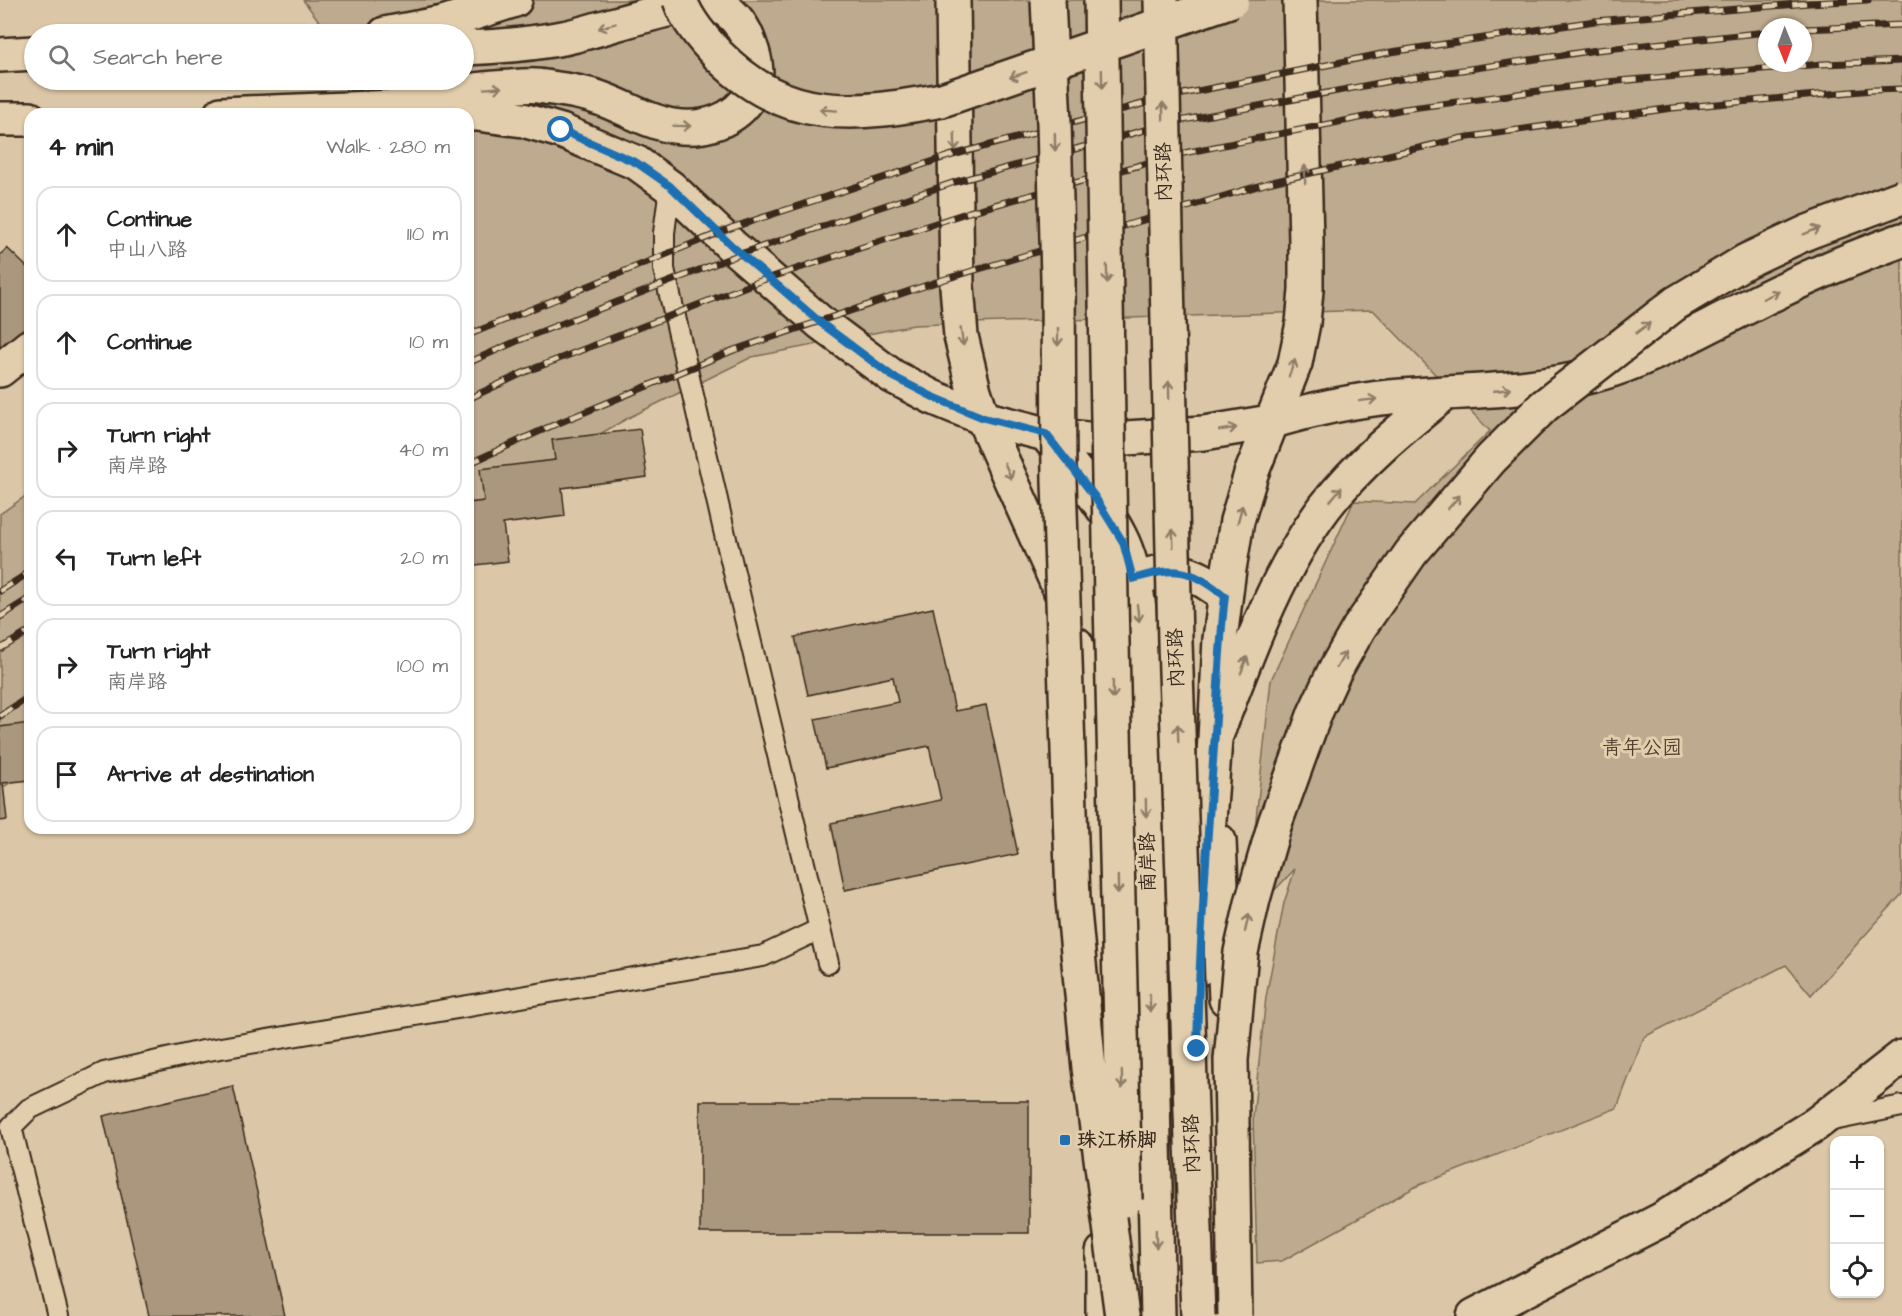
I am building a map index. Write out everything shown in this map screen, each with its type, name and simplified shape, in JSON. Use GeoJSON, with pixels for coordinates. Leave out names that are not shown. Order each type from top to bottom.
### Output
{"type":"FeatureCollection","features":[{"type":"Feature","properties":{"kind":"main road"},"geometry":{"type":"LineString","coordinates":[[438,24],[515,0]]}},
{"type":"Feature","properties":{"kind":"main road"},"geometry":{"type":"LineString","coordinates":[[680,0],[705,41],[736,73],[755,86],[781,100],[819,110],[855,112],[942,100],[1232,0]]}},
{"type":"Feature","properties":{"kind":"main road"},"geometry":{"type":"LineString","coordinates":[[953,0],[957,286],[961,336],[974,391],[984,418],[1055,576],[1072,621],[1081,672],[1087,736],[1103,1316]]}},
{"type":"Feature","properties":{"kind":"main road"},"geometry":{"type":"LineString","coordinates":[[1048,0],[1054,123],[1058,279],[1059,481],[1073,900],[1089,1068],[1122,1316]]}},
{"type":"Feature","properties":{"kind":"main road"},"geometry":{"type":"LineString","coordinates":[[1101,0],[1111,600],[1127,1316]]}},
{"type":"Feature","properties":{"kind":"main road","name":"内环路"},"geometry":{"type":"LineString","coordinates":[[1161,0],[1175,619],[1198,1316]]}},
{"type":"Feature","properties":{"kind":"main road"},"geometry":{"type":"LineString","coordinates":[[1203,1316],[1197,1049],[1198,973],[1220,639],[1238,521],[1251,474],[1295,363],[1303,323],[1306,290],[1300,0]]}},
{"type":"Feature","properties":{"kind":"main road"},"geometry":{"type":"LineString","coordinates":[[474,48],[504,47],[564,38],[672,5],[699,2],[717,5],[733,15],[747,37],[754,56],[756,73],[753,90],[744,106],[728,119],[703,126],[673,126],[596,97],[536,86],[474,90]]}},
{"type":"Feature","properties":{"kind":"main road"},"geometry":{"type":"LineString","coordinates":[[0,55],[24,54]]}},
{"type":"Feature","properties":{"kind":"main road"},"geometry":{"type":"LineString","coordinates":[[395,106],[453,92],[472,90]]}},
{"type":"Feature","properties":{"kind":"main road"},"geometry":{"type":"LineString","coordinates":[[352,108],[395,106],[416,108]]}},
{"type":"Feature","properties":{"kind":"main road"},"geometry":{"type":"LineString","coordinates":[[474,114],[523,120],[561,130],[637,163],[670,186],[732,246],[821,323],[892,376],[933,397],[984,418],[1046,434],[1095,440],[1204,433],[1270,422],[1344,403],[1392,397],[1499,391],[1561,383],[1599,374],[1663,349],[1808,278],[1902,240]]}},
{"type":"Feature","properties":{"kind":"main road"},"geometry":{"type":"LineString","coordinates":[[0,119],[24,118]]}},
{"type":"Feature","properties":{"kind":"main road"},"geometry":{"type":"LineString","coordinates":[[1235,1316],[1231,1060],[1241,952],[1253,899],[1275,823],[1311,724],[1334,672],[1359,628],[1411,553],[1491,459],[1553,398],[1676,303],[1746,261],[1808,232],[1902,197]]}},
{"type":"Feature","properties":{"kind":"main road"},"geometry":{"type":"LineString","coordinates":[[0,370],[24,351]]}},
{"type":"Feature","properties":{"kind":"main road"},"geometry":{"type":"LineString","coordinates":[[1243,1316],[1215,739],[1281,579],[1307,533],[1343,486],[1379,450],[1444,394]]}},
{"type":"Feature","properties":{"kind":"main road","name":"南岸路"},"geometry":{"type":"LineString","coordinates":[[1046,434],[1095,497],[1123,542],[1133,579],[1139,616],[1144,706],[1158,1316]]}},
{"type":"Feature","properties":{"kind":"main road"},"geometry":{"type":"LineString","coordinates":[[1133,579],[1159,571],[1184,571],[1206,581],[1225,596]]}},
{"type":"Feature","properties":{"kind":"main road"},"geometry":{"type":"LineString","coordinates":[[1474,1316],[1661,1220],[1816,1124],[1902,1057]]}},
{"type":"Feature","properties":{"kind":"main road"},"geometry":{"type":"LineString","coordinates":[[1103,1263],[1155,1166]]}},
{"type":"Feature","properties":{"kind":"lane"},"geometry":{"type":"LineString","coordinates":[[670,186],[664,233],[664,269],[723,528],[828,963]]}},
{"type":"Feature","properties":{"kind":"lane"},"geometry":{"type":"LineString","coordinates":[[58,1316],[11,1127],[29,1109],[104,1073],[203,1051],[763,956],[820,929]]}},
{"type":"Feature","properties":{"kind":"lane"},"geometry":{"type":"LineString","coordinates":[[1816,1124],[1902,1106]]}},
{"type":"Feature","properties":{"kind":"green space","name":"青年公园"},"geometry":{"type":"Polygon","coordinates":[[[303,0],[1902,0],[1902,894],[1811,995],[1786,965],[1644,1037],[1617,1108],[1417,1186],[1282,1261],[1257,1263],[1253,1117],[1266,997],[1284,903],[1295,869],[1245,921],[1271,680],[1354,501],[1415,504],[1490,431],[1373,310],[914,325],[752,357],[628,418],[474,506],[474,108],[383,108],[370,90],[474,90],[474,24],[321,24],[303,0]]]}},
{"type":"Feature","properties":{"kind":"green space"},"geometry":{"type":"Polygon","coordinates":[[[24,497],[24,775],[0,789],[0,514],[24,497]]]}},
{"type":"Feature","properties":{"kind":"building"},"geometry":{"type":"Polygon","coordinates":[[[7,248],[24,264],[24,343],[0,367],[0,255],[7,248]]]}},
{"type":"Feature","properties":{"kind":"building"},"geometry":{"type":"Polygon","coordinates":[[[640,429],[647,477],[562,488],[565,516],[503,524],[508,561],[474,565],[474,502],[484,501],[480,469],[555,460],[552,440],[640,429]]]}},
{"type":"Feature","properties":{"kind":"building"},"geometry":{"type":"Polygon","coordinates":[[[933,608],[955,711],[986,705],[1018,854],[845,890],[831,823],[941,800],[929,746],[826,768],[815,719],[898,702],[893,677],[808,695],[795,637],[933,608]]]}},
{"type":"Feature","properties":{"kind":"building"},"geometry":{"type":"Polygon","coordinates":[[[24,724],[24,781],[3,783],[7,820],[0,821],[0,727],[24,724]]]}},
{"type":"Feature","properties":{"kind":"building"},"geometry":{"type":"Polygon","coordinates":[[[233,1086],[285,1316],[149,1316],[103,1116],[233,1086]]]}},
{"type":"Feature","properties":{"kind":"building"},"geometry":{"type":"Polygon","coordinates":[[[700,1101],[1029,1101],[1029,1233],[700,1233],[700,1101]]]}},
{"type":"Feature","properties":{"kind":"railway"},"geometry":{"type":"LineString","coordinates":[[474,333],[731,228],[949,156],[1168,97],[1391,52],[1595,21],[1868,0]]}},
{"type":"Feature","properties":{"kind":"railway"},"geometry":{"type":"LineString","coordinates":[[1812,29],[1902,25]]}},
{"type":"Feature","properties":{"kind":"railway"},"geometry":{"type":"LineString","coordinates":[[474,360],[517,341],[743,253],[955,182],[1174,122],[1395,80],[1597,50],[1758,33]]}},
{"type":"Feature","properties":{"kind":"railway"},"geometry":{"type":"LineString","coordinates":[[474,396],[525,372],[757,282],[969,212],[1184,153],[1404,109],[1606,82],[1823,64],[1902,61]]}},
{"type":"Feature","properties":{"kind":"railway"},"geometry":{"type":"LineString","coordinates":[[474,461],[549,427],[734,350],[942,280],[1268,183],[1462,138],[1672,108],[1902,89]]}},
{"type":"Feature","properties":{"kind":"railway"},"geometry":{"type":"LineString","coordinates":[[0,591],[24,576]]}},
{"type":"Feature","properties":{"kind":"railway"},"geometry":{"type":"LineString","coordinates":[[0,617],[24,602]]}},
{"type":"Feature","properties":{"kind":"railway"},"geometry":{"type":"LineString","coordinates":[[0,649],[24,635]]}},
{"type":"Feature","properties":{"kind":"railway"},"geometry":{"type":"LineString","coordinates":[[0,716],[24,700]]}},
{"type":"Feature","properties":{"kind":"place","name":"珠江桥脚"},"geometry":{"type":"Point","coordinates":[1065,1140]}},
{"type":"Feature","properties":{"kind":"route"},"geometry":{"type":"LineString","coordinates":[[561,130],[637,163],[670,186],[732,246],[821,323],[892,376],[933,397],[984,418],[1046,434],[1095,497],[1123,542],[1133,579],[1159,571],[1184,571],[1206,581],[1225,596],[1220,639],[1198,973],[1197,1049]]}}]}
